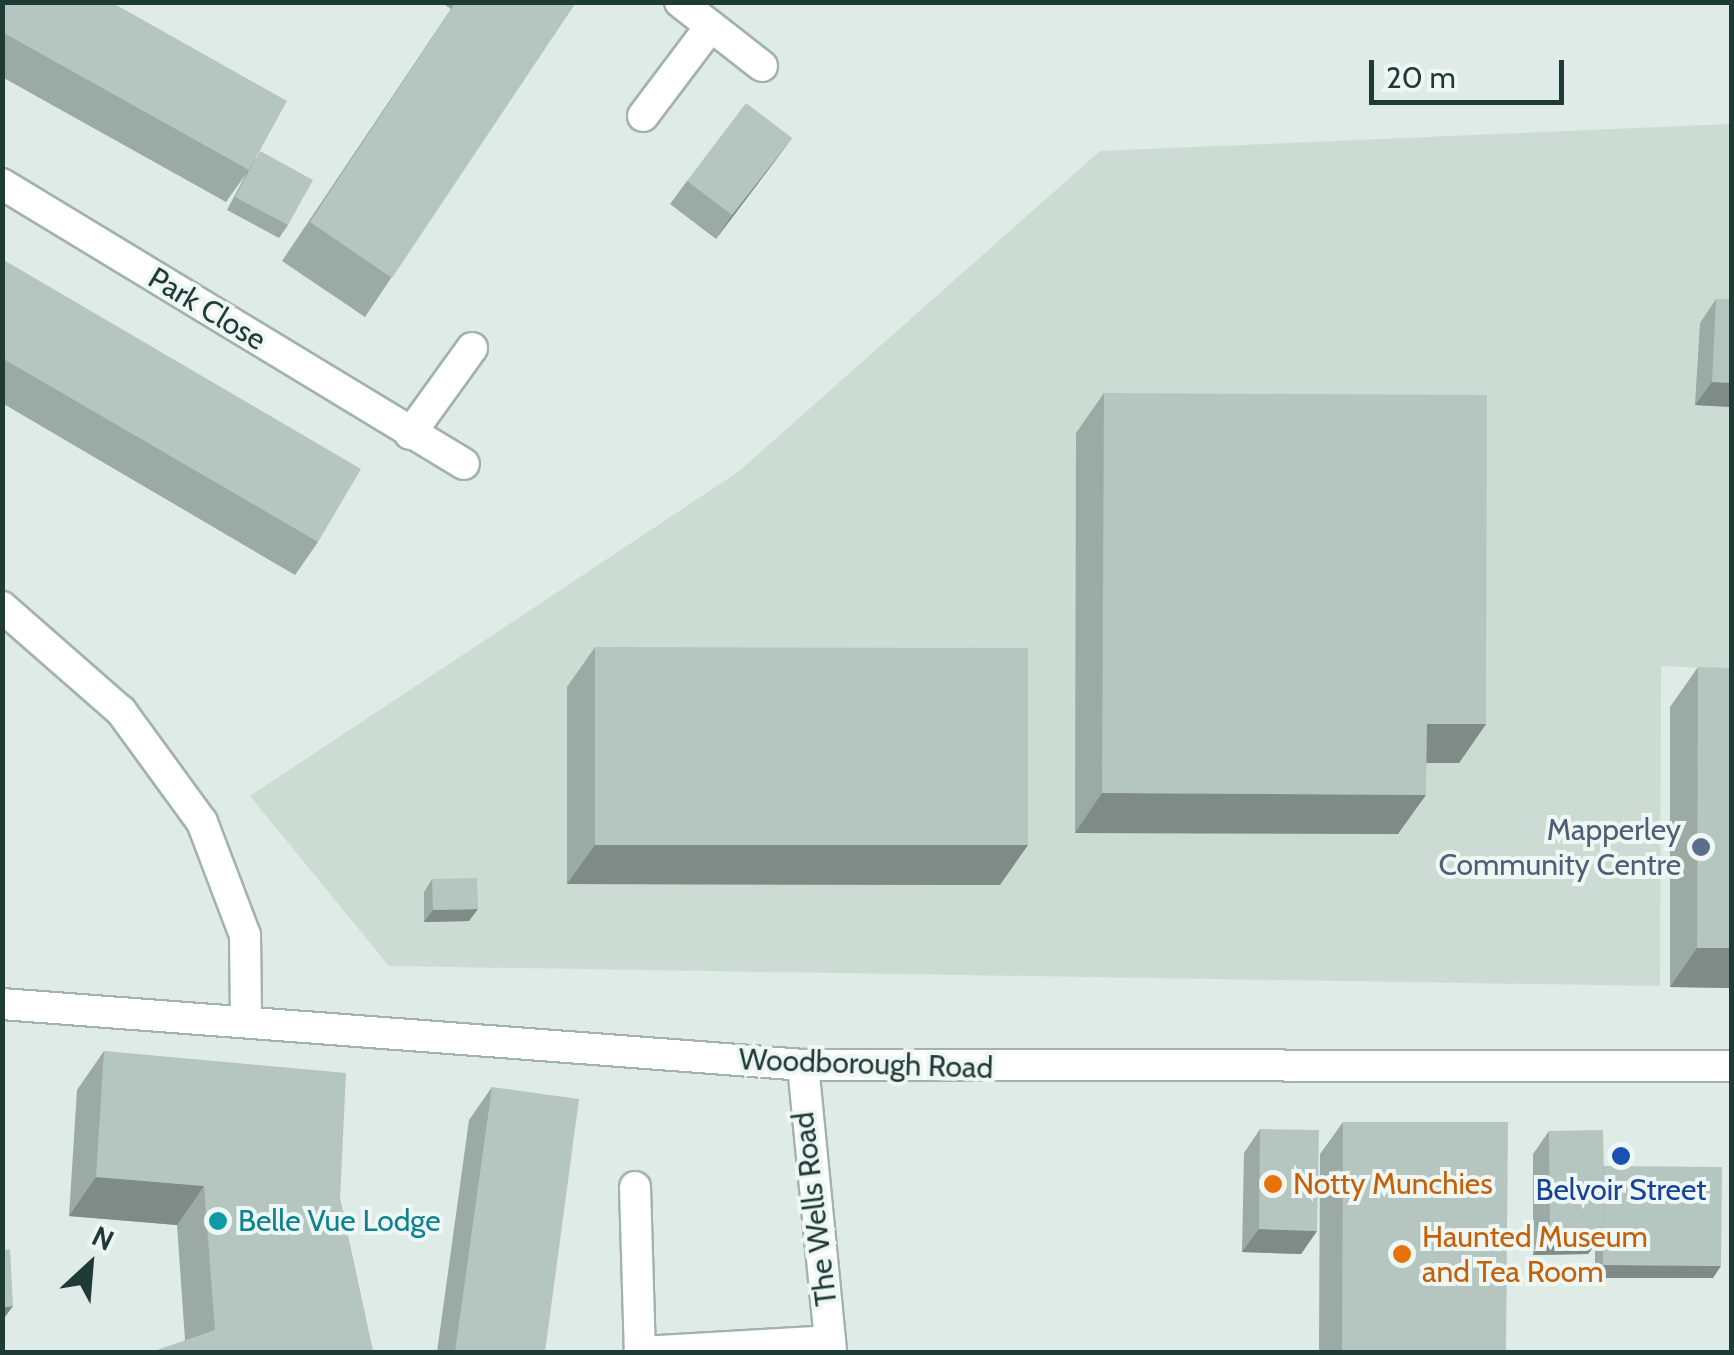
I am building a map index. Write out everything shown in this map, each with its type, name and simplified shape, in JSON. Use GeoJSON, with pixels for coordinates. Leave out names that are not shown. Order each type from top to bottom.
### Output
{"type":"FeatureCollection","features":[{"type":"Feature","properties":{"kind":"main road"},"geometry":{"type":"LineString","coordinates":[[680,2],[762,66]]}},
{"type":"Feature","properties":{"kind":"main road"},"geometry":{"type":"LineString","coordinates":[[643,116],[710,26]]}},
{"type":"Feature","properties":{"kind":"main road","name":"Park Close"},"geometry":{"type":"LineString","coordinates":[[2,184],[464,464]]}},
{"type":"Feature","properties":{"kind":"main road"},"geometry":{"type":"LineString","coordinates":[[410,434],[472,348]]}},
{"type":"Feature","properties":{"kind":"main road"},"geometry":{"type":"LineString","coordinates":[[2,607],[121,712],[202,822],[244,935],[246,1019]]}},
{"type":"Feature","properties":{"kind":"main road","name":"Woodborough Road"},"geometry":{"type":"LineString","coordinates":[[2,1004],[246,1019],[803,1065],[1732,1066]]}},
{"type":"Feature","properties":{"kind":"main road","name":"The Wells Road"},"geometry":{"type":"LineString","coordinates":[[803,1065],[831,1346]]}},
{"type":"Feature","properties":{"kind":"main road"},"geometry":{"type":"LineString","coordinates":[[635,1187],[640,1352],[831,1346]]}},
{"type":"Feature","properties":{"kind":"shaded area"},"geometry":{"type":"Polygon","coordinates":[[[1731,124],[1731,669],[1661,666],[1660,986],[389,966],[250,796],[738,472],[1100,151],[1731,124]]]}},
{"type":"Feature","properties":{"kind":"building"},"geometry":{"type":"Polygon","coordinates":[[[2,2],[111,2],[287,101],[249,170],[2,32],[2,2]]]}},
{"type":"Feature","properties":{"kind":"building"},"geometry":{"type":"Polygon","coordinates":[[[456,2],[576,2],[392,278],[310,222],[456,2]]]}},
{"type":"Feature","properties":{"kind":"building"},"geometry":{"type":"Polygon","coordinates":[[[746,103],[792,138],[732,215],[687,181],[746,103]]]}},
{"type":"Feature","properties":{"kind":"building"},"geometry":{"type":"Polygon","coordinates":[[[260,151],[313,180],[288,225],[235,197],[260,151]]]}},
{"type":"Feature","properties":{"kind":"building"},"geometry":{"type":"Polygon","coordinates":[[[2,259],[361,469],[318,542],[2,358],[2,259]]]}},
{"type":"Feature","properties":{"kind":"building"},"geometry":{"type":"Polygon","coordinates":[[[1716,299],[1732,300],[1732,383],[1712,382],[1716,299]]]}},
{"type":"Feature","properties":{"kind":"building"},"geometry":{"type":"Polygon","coordinates":[[[1104,393],[1487,395],[1486,724],[1427,724],[1426,795],[1102,793],[1104,393]]]}},
{"type":"Feature","properties":{"kind":"building"},"geometry":{"type":"Polygon","coordinates":[[[595,647],[1028,648],[1028,845],[595,845],[595,647]]]}},
{"type":"Feature","properties":{"kind":"building"},"geometry":{"type":"Polygon","coordinates":[[[1698,667],[1732,668],[1732,948],[1697,948],[1698,667]]]}},
{"type":"Feature","properties":{"kind":"building"},"geometry":{"type":"Polygon","coordinates":[[[477,878],[478,909],[433,910],[432,879],[477,878]]]}},
{"type":"Feature","properties":{"kind":"building","name":"Belle Vue Lodge"},"geometry":{"type":"Polygon","coordinates":[[[104,1051],[346,1073],[340,1199],[373,1352],[151,1352],[215,1330],[204,1186],[96,1177],[104,1051]]]}},
{"type":"Feature","properties":{"kind":"building"},"geometry":{"type":"Polygon","coordinates":[[[492,1087],[579,1099],[545,1352],[455,1352],[492,1087]]]}},
{"type":"Feature","properties":{"kind":"building","name":"Haunted Museum and Tea Room"},"geometry":{"type":"Polygon","coordinates":[[[1343,1122],[1508,1122],[1506,1352],[1342,1352],[1343,1122]]]}},
{"type":"Feature","properties":{"kind":"building"},"geometry":{"type":"Polygon","coordinates":[[[1260,1129],[1319,1130],[1317,1231],[1259,1229],[1260,1129]]]}},
{"type":"Feature","properties":{"kind":"building"},"geometry":{"type":"Polygon","coordinates":[[[1603,1130],[1605,1231],[1550,1231],[1549,1131],[1603,1130]]]}},
{"type":"Feature","properties":{"kind":"building"},"geometry":{"type":"Polygon","coordinates":[[[1604,1166],[1722,1167],[1721,1266],[1603,1265],[1604,1166]]]}},
{"type":"Feature","properties":{"kind":"building"},"geometry":{"type":"Polygon","coordinates":[[[10,1249],[13,1306],[2,1307],[2,1250],[10,1249]]]}},
{"type":"Feature","properties":{"kind":"place","name":"Mapperley Community Centre"},"geometry":{"type":"Point","coordinates":[1701,847]}},
{"type":"Feature","properties":{"kind":"place","name":"Belvoir Street"},"geometry":{"type":"Point","coordinates":[1621,1156]}},
{"type":"Feature","properties":{"kind":"place","name":"Notty Munchies"},"geometry":{"type":"Point","coordinates":[1273,1184]}},
{"type":"Feature","properties":{"kind":"place","name":"Belle Vue Lodge"},"geometry":{"type":"Point","coordinates":[218,1221]}},
{"type":"Feature","properties":{"kind":"place","name":"Haunted Museum and Tea Room"},"geometry":{"type":"Point","coordinates":[1402,1254]}}]}
